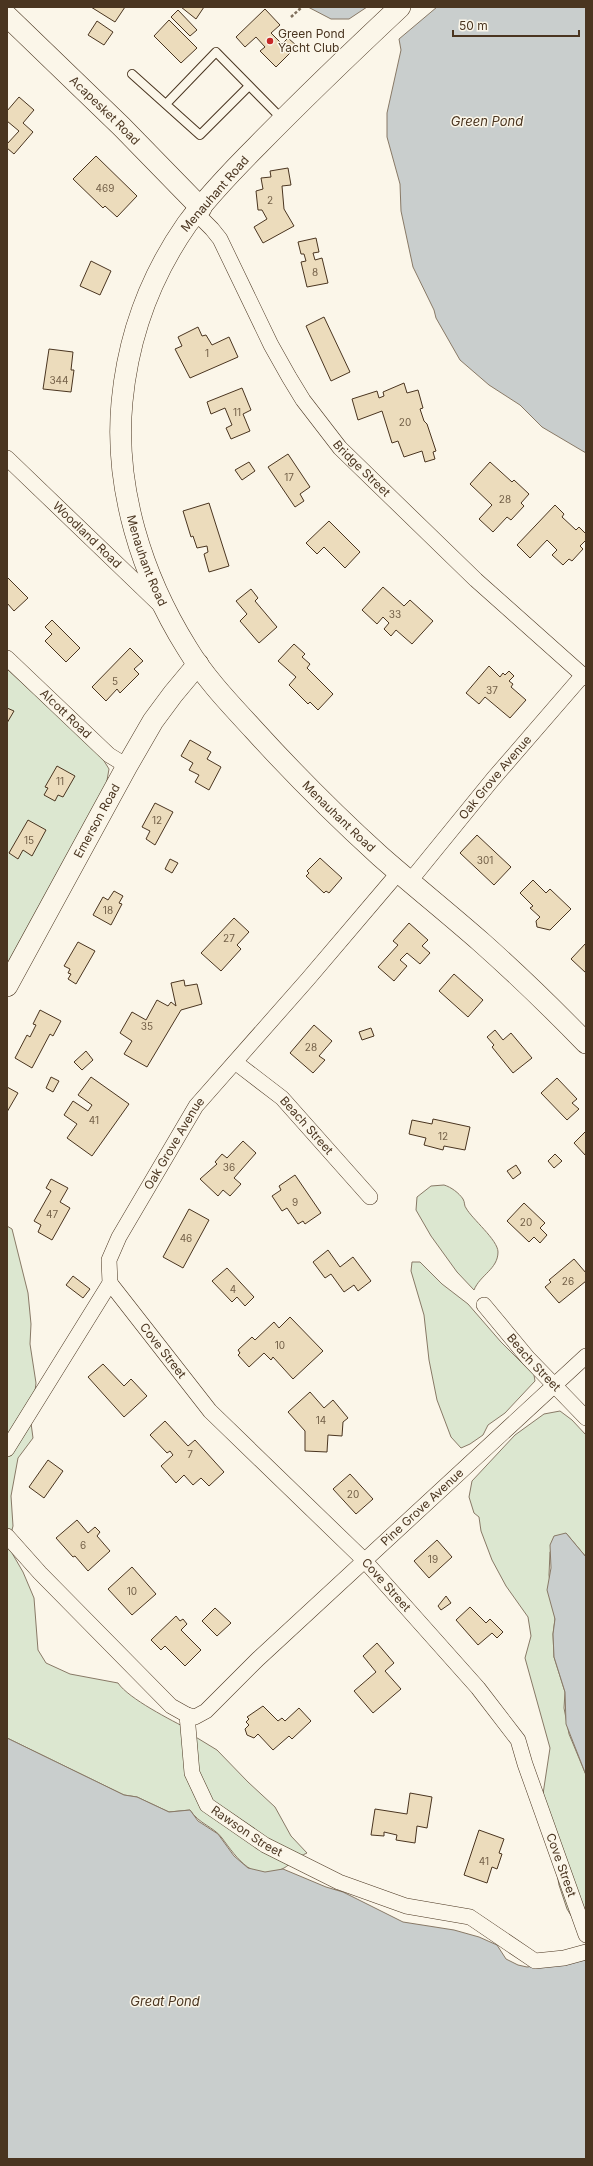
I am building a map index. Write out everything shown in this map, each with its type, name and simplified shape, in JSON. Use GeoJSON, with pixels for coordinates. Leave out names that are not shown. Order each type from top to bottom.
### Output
{"type":"FeatureCollection","features":[{"type":"Feature","properties":{"kind":"main road","name":"Menauhant Road"},"geometry":{"type":"LineString","coordinates":[[400,7],[283,119],[225,179],[198,210],[173,247],[147,297],[128,358],[120,419],[120,452],[130,511],[141,553],[166,612],[198,664],[225,699],[313,793],[404,876],[535,991],[586,1043]]}},
{"type":"Feature","properties":{"kind":"main road","name":"Acapesket Road"},"geometry":{"type":"LineString","coordinates":[[7,16],[122,127],[198,210]]}},
{"type":"Feature","properties":{"kind":"main road","name":"Emerson Road"},"geometry":{"type":"LineString","coordinates":[[7,986],[153,721],[198,664]]}},
{"type":"Feature","properties":{"kind":"street","name":"Bridge Street"},"geometry":{"type":"LineString","coordinates":[[198,210],[220,240],[268,339],[289,377],[303,400],[340,448],[476,580],[584,676]]}},
{"type":"Feature","properties":{"kind":"street","name":"Woodland Road"},"geometry":{"type":"LineString","coordinates":[[7,458],[166,612]]}},
{"type":"Feature","properties":{"kind":"street","name":"Alcott Road"},"geometry":{"type":"LineString","coordinates":[[7,658],[109,755],[127,766]]}},
{"type":"Feature","properties":{"kind":"street","name":"Oak Grove Avenue"},"geometry":{"type":"LineString","coordinates":[[110,1284],[109,1260],[119,1236],[196,1106],[308,979],[488,785],[584,676]]}},
{"type":"Feature","properties":{"kind":"street","name":"Beach Street"},"geometry":{"type":"LineString","coordinates":[[235,1062],[282,1098],[370,1197]]}},
{"type":"Feature","properties":{"kind":"street"},"geometry":{"type":"LineString","coordinates":[[7,1449],[110,1284]]}},
{"type":"Feature","properties":{"kind":"street","name":"Cove Street"},"geometry":{"type":"LineString","coordinates":[[110,1284],[210,1411],[364,1560],[478,1688],[518,1740],[525,1764],[586,1935]]}},
{"type":"Feature","properties":{"kind":"street","name":"Beach Street"},"geometry":{"type":"LineString","coordinates":[[484,1305],[528,1358],[586,1418]]}},
{"type":"Feature","properties":{"kind":"street","name":"Pine Grove Avenue"},"geometry":{"type":"LineString","coordinates":[[187,1715],[195,1717],[206,1711],[258,1659],[586,1356]]}},
{"type":"Feature","properties":{"kind":"street"},"geometry":{"type":"LineString","coordinates":[[7,1536],[40,1573],[171,1706],[187,1715]]}},
{"type":"Feature","properties":{"kind":"street","name":"Rawson Street"},"geometry":{"type":"LineString","coordinates":[[187,1715],[192,1772],[207,1805],[265,1845],[339,1882],[399,1903],[470,1917],[534,1961],[564,1958],[586,1952]]}},
{"type":"Feature","properties":{"kind":"lane"},"geometry":{"type":"LineString","coordinates":[[166,104],[216,52],[283,119]]}},
{"type":"Feature","properties":{"kind":"lane"},"geometry":{"type":"LineString","coordinates":[[132,74],[200,135],[249,86]]}},
{"type":"Feature","properties":{"kind":"path"},"geometry":{"type":"LineString","coordinates":[[291,17],[302,7]]}},
{"type":"Feature","properties":{"kind":"green space"},"geometry":{"type":"Polygon","coordinates":[[[7,669],[101,756],[109,769],[106,786],[7,971],[7,669]]]}},
{"type":"Feature","properties":{"kind":"green space"},"geometry":{"type":"Polygon","coordinates":[[[444,1185],[457,1192],[464,1200],[465,1207],[469,1213],[497,1247],[498,1252],[495,1263],[480,1280],[474,1290],[457,1272],[431,1236],[416,1210],[417,1197],[431,1186],[444,1185]]]}},
{"type":"Feature","properties":{"kind":"green space"},"geometry":{"type":"Polygon","coordinates":[[[7,1226],[12,1229],[28,1293],[31,1324],[30,1344],[36,1383],[31,1423],[33,1438],[18,1458],[11,1496],[13,1526],[10,1538],[12,1553],[23,1572],[34,1598],[38,1650],[46,1663],[70,1674],[118,1683],[131,1696],[190,1730],[194,1736],[217,1750],[275,1807],[291,1836],[307,1853],[297,1858],[284,1868],[273,1872],[264,1873],[255,1871],[240,1861],[219,1834],[198,1819],[190,1810],[169,1812],[137,1797],[124,1795],[7,1738],[7,1226]]]}},
{"type":"Feature","properties":{"kind":"green space"},"geometry":{"type":"Polygon","coordinates":[[[412,1262],[420,1262],[442,1284],[468,1304],[501,1342],[534,1375],[535,1381],[505,1413],[488,1425],[483,1435],[461,1448],[451,1437],[437,1400],[429,1360],[424,1315],[411,1271],[412,1262]]]}},
{"type":"Feature","properties":{"kind":"green space"},"geometry":{"type":"Polygon","coordinates":[[[560,1411],[572,1420],[586,1435],[586,1557],[566,1533],[550,1552],[549,1575],[555,1619],[553,1634],[554,1657],[565,1692],[564,1708],[569,1734],[586,1775],[586,1940],[567,1909],[559,1885],[543,1794],[550,1748],[525,1658],[531,1636],[528,1617],[506,1586],[492,1560],[481,1531],[479,1517],[474,1513],[469,1497],[472,1481],[515,1435],[544,1414],[560,1411]]]}},
{"type":"Feature","properties":{"kind":"water"},"geometry":{"type":"Polygon","coordinates":[[[308,7],[367,7],[349,19],[331,19],[308,7]]]}},
{"type":"Feature","properties":{"kind":"water","name":"Green Pond"},"geometry":{"type":"Polygon","coordinates":[[[437,7],[586,7],[586,453],[542,427],[520,405],[489,385],[460,360],[436,318],[434,310],[413,267],[401,211],[400,184],[387,137],[387,113],[401,50],[399,39],[437,7]]]}},
{"type":"Feature","properties":{"kind":"water"},"geometry":{"type":"Polygon","coordinates":[[[566,1533],[586,1557],[586,1775],[566,1724],[565,1692],[554,1657],[553,1634],[555,1619],[547,1590],[551,1568],[550,1545],[554,1536],[566,1533]]]}},
{"type":"Feature","properties":{"kind":"water","name":"Great Pond"},"geometry":{"type":"Polygon","coordinates":[[[7,1738],[124,1795],[137,1797],[169,1812],[190,1810],[198,1821],[218,1834],[234,1856],[248,1868],[265,1872],[283,1869],[326,1887],[343,1892],[403,1922],[454,1930],[479,1937],[497,1945],[506,1959],[518,1965],[527,1967],[586,1960],[586,2159],[7,2159],[7,1738]]]}},
{"type":"Feature","properties":{"kind":"building"},"geometry":{"type":"Polygon","coordinates":[[[91,7],[125,7],[115,22],[91,7]]]}},
{"type":"Feature","properties":{"kind":"building"},"geometry":{"type":"Polygon","coordinates":[[[181,7],[204,7],[196,19],[181,7]]]}},
{"type":"Feature","properties":{"kind":"building","name":"Green Pond Yacht Club"},"geometry":{"type":"Polygon","coordinates":[[[265,9],[280,25],[271,33],[282,44],[288,38],[297,46],[276,67],[260,51],[265,47],[256,37],[245,47],[236,37],[265,9]]]}},
{"type":"Feature","properties":{"kind":"building"},"geometry":{"type":"Polygon","coordinates":[[[178,10],[197,30],[190,36],[171,17],[178,10]]]}},
{"type":"Feature","properties":{"kind":"building"},"geometry":{"type":"Polygon","coordinates":[[[169,20],[197,48],[181,63],[154,36],[169,20]]]}},
{"type":"Feature","properties":{"kind":"building"},"geometry":{"type":"Polygon","coordinates":[[[97,21],[113,32],[104,45],[88,35],[97,21]]]}},
{"type":"Feature","properties":{"kind":"building"},"geometry":{"type":"Polygon","coordinates":[[[19,97],[34,110],[23,123],[33,132],[14,154],[7,148],[7,144],[19,131],[7,121],[7,111],[19,97]]]}},
{"type":"Feature","properties":{"kind":"building"},"geometry":{"type":"Polygon","coordinates":[[[96,156],[137,196],[117,217],[105,206],[103,208],[73,179],[96,156]]]}},
{"type":"Feature","properties":{"kind":"building"},"geometry":{"type":"Polygon","coordinates":[[[288,168],[291,185],[282,186],[284,209],[294,226],[263,243],[254,227],[267,219],[262,210],[258,210],[256,191],[263,189],[261,178],[271,177],[270,171],[288,168]]]}},
{"type":"Feature","properties":{"kind":"building"},"geometry":{"type":"Polygon","coordinates":[[[316,238],[319,252],[313,253],[315,260],[322,258],[328,283],[307,287],[301,262],[306,261],[304,254],[301,254],[298,242],[316,238]]]}},
{"type":"Feature","properties":{"kind":"building"},"geometry":{"type":"Polygon","coordinates":[[[91,261],[111,271],[100,295],[80,286],[91,261]]]}},
{"type":"Feature","properties":{"kind":"building"},"geometry":{"type":"Polygon","coordinates":[[[324,317],[350,372],[331,381],[306,326],[324,317]]]}},
{"type":"Feature","properties":{"kind":"building"},"geometry":{"type":"Polygon","coordinates":[[[198,327],[202,336],[206,335],[212,345],[229,337],[238,357],[190,378],[175,349],[182,346],[178,337],[198,327]]]}},
{"type":"Feature","properties":{"kind":"building"},"geometry":{"type":"Polygon","coordinates":[[[49,349],[73,352],[71,370],[74,370],[71,392],[43,389],[49,349]]]}},
{"type":"Feature","properties":{"kind":"building"},"geometry":{"type":"Polygon","coordinates":[[[404,383],[407,393],[418,390],[423,408],[420,409],[424,421],[427,424],[436,451],[433,452],[435,459],[425,462],[422,451],[404,457],[398,441],[392,443],[382,411],[358,420],[352,399],[377,391],[379,398],[384,396],[383,392],[404,383]]]}},
{"type":"Feature","properties":{"kind":"building"},"geometry":{"type":"Polygon","coordinates":[[[242,388],[251,410],[243,414],[250,431],[231,439],[226,428],[232,425],[225,408],[211,414],[207,402],[242,388]]]}},
{"type":"Feature","properties":{"kind":"building"},"geometry":{"type":"Polygon","coordinates":[[[288,454],[310,487],[300,494],[304,501],[295,507],[268,467],[288,454]]]}},
{"type":"Feature","properties":{"kind":"building"},"geometry":{"type":"Polygon","coordinates":[[[249,462],[255,471],[242,480],[235,470],[249,462]]]}},
{"type":"Feature","properties":{"kind":"building"},"geometry":{"type":"Polygon","coordinates":[[[490,462],[512,482],[514,480],[529,494],[521,503],[524,506],[511,520],[507,517],[493,532],[479,519],[492,505],[470,484],[490,462]]]}},
{"type":"Feature","properties":{"kind":"building"},"geometry":{"type":"Polygon","coordinates":[[[209,503],[229,566],[209,572],[204,554],[208,552],[207,546],[197,548],[193,536],[191,537],[183,511],[209,503]]]}},
{"type":"Feature","properties":{"kind":"building"},"geometry":{"type":"Polygon","coordinates":[[[555,505],[564,514],[562,517],[576,530],[579,527],[586,534],[586,540],[580,546],[583,549],[572,561],[569,559],[563,565],[552,555],[557,550],[547,540],[530,558],[517,545],[555,505]]]}},
{"type":"Feature","properties":{"kind":"building"},"geometry":{"type":"Polygon","coordinates":[[[329,521],[360,552],[345,568],[324,547],[317,554],[306,543],[329,521]]]}},
{"type":"Feature","properties":{"kind":"building"},"geometry":{"type":"Polygon","coordinates":[[[7,577],[28,598],[14,611],[7,603],[7,577]]]}},
{"type":"Feature","properties":{"kind":"building"},"geometry":{"type":"Polygon","coordinates":[[[383,587],[404,606],[410,600],[433,621],[412,644],[396,630],[391,636],[384,629],[389,623],[383,617],[377,624],[362,610],[383,587]]]}},
{"type":"Feature","properties":{"kind":"building"},"geometry":{"type":"Polygon","coordinates":[[[251,589],[258,598],[255,601],[277,627],[259,643],[240,621],[247,614],[236,601],[251,589]]]}},
{"type":"Feature","properties":{"kind":"building"},"geometry":{"type":"Polygon","coordinates":[[[52,620],[80,648],[66,662],[45,641],[52,634],[45,627],[52,620]]]}},
{"type":"Feature","properties":{"kind":"building"},"geometry":{"type":"Polygon","coordinates":[[[294,644],[305,654],[302,657],[310,664],[307,668],[333,694],[318,710],[310,702],[308,704],[289,685],[296,677],[278,661],[294,644]]]}},
{"type":"Feature","properties":{"kind":"building"},"geometry":{"type":"Polygon","coordinates":[[[130,648],[143,661],[134,669],[139,674],[120,693],[117,689],[106,701],[92,687],[130,648]]]}},
{"type":"Feature","properties":{"kind":"building"},"geometry":{"type":"Polygon","coordinates":[[[489,666],[500,677],[503,673],[505,675],[509,671],[514,676],[509,681],[513,684],[511,687],[526,700],[510,718],[485,697],[479,704],[466,693],[489,666]]]}},
{"type":"Feature","properties":{"kind":"building"},"geometry":{"type":"Polygon","coordinates":[[[7,708],[14,711],[7,723],[7,708]]]}},
{"type":"Feature","properties":{"kind":"building"},"geometry":{"type":"Polygon","coordinates":[[[190,740],[211,752],[207,759],[221,767],[209,790],[195,782],[199,775],[189,770],[193,763],[181,756],[190,740]]]}},
{"type":"Feature","properties":{"kind":"building"},"geometry":{"type":"Polygon","coordinates":[[[57,766],[75,776],[63,797],[58,795],[55,801],[44,795],[48,788],[45,787],[57,766]]]}},
{"type":"Feature","properties":{"kind":"building"},"geometry":{"type":"Polygon","coordinates":[[[155,803],[173,812],[155,845],[146,839],[150,831],[142,827],[155,803]]]}},
{"type":"Feature","properties":{"kind":"building"},"geometry":{"type":"Polygon","coordinates":[[[28,820],[46,830],[32,856],[23,850],[18,859],[9,853],[28,820]]]}},
{"type":"Feature","properties":{"kind":"building"},"geometry":{"type":"Polygon","coordinates":[[[477,835],[511,867],[494,885],[460,853],[477,835]]]}},
{"type":"Feature","properties":{"kind":"building"},"geometry":{"type":"Polygon","coordinates":[[[320,858],[342,878],[329,893],[326,891],[324,893],[306,876],[309,873],[307,871],[320,858]]]}},
{"type":"Feature","properties":{"kind":"building"},"geometry":{"type":"Polygon","coordinates":[[[170,859],[178,863],[172,873],[165,869],[170,859]]]}},
{"type":"Feature","properties":{"kind":"building"},"geometry":{"type":"Polygon","coordinates":[[[533,880],[546,893],[550,889],[571,909],[550,930],[537,927],[536,921],[540,917],[530,908],[533,906],[520,893],[533,880]]]}},
{"type":"Feature","properties":{"kind":"building"},"geometry":{"type":"Polygon","coordinates":[[[114,891],[123,896],[119,903],[122,904],[111,925],[93,915],[103,897],[108,900],[114,891]]]}},
{"type":"Feature","properties":{"kind":"building"},"geometry":{"type":"Polygon","coordinates":[[[234,918],[249,932],[237,945],[241,949],[221,971],[201,953],[234,918]]]}},
{"type":"Feature","properties":{"kind":"building"},"geometry":{"type":"Polygon","coordinates":[[[409,923],[428,940],[422,946],[430,953],[420,964],[407,953],[400,960],[407,966],[394,981],[378,967],[398,945],[393,941],[409,923]]]}},
{"type":"Feature","properties":{"kind":"building"},"geometry":{"type":"Polygon","coordinates":[[[78,942],[95,951],[76,984],[68,979],[71,974],[68,973],[70,969],[64,966],[78,942]]]}},
{"type":"Feature","properties":{"kind":"building"},"geometry":{"type":"Polygon","coordinates":[[[586,943],[586,973],[571,959],[586,943]]]}},
{"type":"Feature","properties":{"kind":"building"},"geometry":{"type":"Polygon","coordinates":[[[454,974],[483,1000],[468,1017],[439,991],[454,974]]]}},
{"type":"Feature","properties":{"kind":"building"},"geometry":{"type":"Polygon","coordinates":[[[184,980],[185,986],[197,984],[202,1004],[181,1010],[147,1067],[124,1054],[132,1041],[120,1033],[132,1012],[146,1020],[157,1000],[168,1006],[171,1002],[176,1006],[171,983],[184,980]]]}},
{"type":"Feature","properties":{"kind":"building"},"geometry":{"type":"Polygon","coordinates":[[[40,1010],[61,1021],[53,1036],[50,1034],[32,1068],[15,1058],[27,1035],[30,1037],[36,1025],[33,1024],[40,1010]]]}},
{"type":"Feature","properties":{"kind":"building"},"geometry":{"type":"Polygon","coordinates":[[[314,1025],[332,1041],[319,1056],[325,1060],[313,1073],[290,1053],[314,1025]]]}},
{"type":"Feature","properties":{"kind":"building"},"geometry":{"type":"Polygon","coordinates":[[[371,1028],[374,1036],[362,1040],[359,1032],[371,1028]]]}},
{"type":"Feature","properties":{"kind":"building"},"geometry":{"type":"Polygon","coordinates":[[[495,1030],[503,1040],[511,1033],[532,1058],[513,1073],[492,1047],[494,1045],[487,1037],[495,1030]]]}},
{"type":"Feature","properties":{"kind":"building"},"geometry":{"type":"Polygon","coordinates":[[[86,1051],[93,1060],[82,1070],[74,1062],[86,1051]]]}},
{"type":"Feature","properties":{"kind":"building"},"geometry":{"type":"Polygon","coordinates":[[[51,1077],[59,1081],[53,1092],[46,1088],[51,1077]]]}},
{"type":"Feature","properties":{"kind":"building"},"geometry":{"type":"Polygon","coordinates":[[[91,1077],[129,1104],[92,1156],[67,1138],[77,1124],[64,1115],[73,1101],[88,1111],[92,1105],[78,1095],[91,1077]]]}},
{"type":"Feature","properties":{"kind":"building"},"geometry":{"type":"Polygon","coordinates":[[[557,1078],[577,1099],[572,1103],[579,1109],[567,1120],[541,1093],[557,1078]]]}},
{"type":"Feature","properties":{"kind":"building"},"geometry":{"type":"Polygon","coordinates":[[[7,1087],[18,1093],[7,1112],[7,1087]]]}},
{"type":"Feature","properties":{"kind":"building"},"geometry":{"type":"Polygon","coordinates":[[[433,1119],[470,1127],[465,1150],[444,1146],[443,1150],[424,1145],[426,1138],[409,1134],[412,1120],[432,1124],[433,1119]]]}},
{"type":"Feature","properties":{"kind":"building"},"geometry":{"type":"Polygon","coordinates":[[[586,1131],[586,1156],[574,1143],[586,1131]]]}},
{"type":"Feature","properties":{"kind":"building"},"geometry":{"type":"Polygon","coordinates":[[[243,1141],[256,1153],[234,1178],[241,1184],[230,1196],[223,1190],[218,1196],[200,1179],[217,1164],[215,1162],[222,1154],[227,1158],[243,1141]]]}},
{"type":"Feature","properties":{"kind":"building"},"geometry":{"type":"Polygon","coordinates":[[[555,1154],[562,1161],[554,1168],[548,1161],[555,1154]]]}},
{"type":"Feature","properties":{"kind":"building"},"geometry":{"type":"Polygon","coordinates":[[[516,1165],[521,1173],[513,1179],[507,1171],[516,1165]]]}},
{"type":"Feature","properties":{"kind":"building"},"geometry":{"type":"Polygon","coordinates":[[[295,1175],[321,1213],[305,1224],[303,1221],[298,1224],[287,1208],[282,1211],[272,1196],[281,1190],[279,1186],[295,1175]]]}},
{"type":"Feature","properties":{"kind":"building"},"geometry":{"type":"Polygon","coordinates":[[[51,1179],[68,1188],[60,1202],[70,1208],[52,1240],[38,1232],[41,1225],[34,1221],[51,1191],[46,1188],[51,1179]]]}},
{"type":"Feature","properties":{"kind":"building"},"geometry":{"type":"Polygon","coordinates":[[[524,1203],[545,1223],[540,1228],[547,1235],[540,1243],[534,1237],[529,1242],[507,1221],[524,1203]]]}},
{"type":"Feature","properties":{"kind":"building"},"geometry":{"type":"Polygon","coordinates":[[[189,1209],[209,1220],[183,1268],[163,1257],[189,1209]]]}},
{"type":"Feature","properties":{"kind":"building"},"geometry":{"type":"Polygon","coordinates":[[[328,1250],[340,1267],[353,1257],[371,1281],[358,1291],[354,1285],[344,1292],[331,1274],[325,1278],[313,1262],[328,1250]]]}},
{"type":"Feature","properties":{"kind":"building"},"geometry":{"type":"Polygon","coordinates":[[[574,1259],[586,1273],[586,1281],[559,1303],[545,1287],[551,1282],[549,1280],[574,1259]]]}},
{"type":"Feature","properties":{"kind":"building"},"geometry":{"type":"Polygon","coordinates":[[[227,1268],[254,1297],[245,1306],[237,1297],[232,1302],[212,1281],[227,1268]]]}},
{"type":"Feature","properties":{"kind":"building"},"geometry":{"type":"Polygon","coordinates":[[[73,1276],[90,1289],[83,1298],[66,1285],[73,1276]]]}},
{"type":"Feature","properties":{"kind":"building"},"geometry":{"type":"Polygon","coordinates":[[[290,1317],[323,1351],[293,1379],[273,1357],[271,1360],[264,1353],[249,1367],[238,1355],[240,1353],[238,1350],[252,1337],[255,1340],[274,1322],[279,1328],[290,1317]]]}},
{"type":"Feature","properties":{"kind":"building"},"geometry":{"type":"Polygon","coordinates":[[[103,1364],[124,1386],[131,1379],[147,1396],[124,1417],[88,1377],[103,1364]]]}},
{"type":"Feature","properties":{"kind":"building"},"geometry":{"type":"Polygon","coordinates":[[[310,1392],[324,1408],[333,1400],[348,1418],[343,1422],[342,1436],[328,1435],[327,1452],[305,1451],[305,1431],[288,1412],[310,1392]]]}},
{"type":"Feature","properties":{"kind":"building"},"geometry":{"type":"Polygon","coordinates":[[[165,1421],[188,1446],[195,1440],[224,1472],[209,1486],[201,1478],[193,1485],[184,1475],[176,1483],[161,1466],[173,1455],[170,1451],[167,1453],[150,1435],[165,1421]]]}},
{"type":"Feature","properties":{"kind":"building"},"geometry":{"type":"Polygon","coordinates":[[[48,1460],[63,1471],[44,1498],[29,1487],[48,1460]]]}},
{"type":"Feature","properties":{"kind":"building"},"geometry":{"type":"Polygon","coordinates":[[[350,1474],[373,1499],[356,1514],[333,1489],[350,1474]]]}},
{"type":"Feature","properties":{"kind":"building"},"geometry":{"type":"Polygon","coordinates":[[[77,1520],[88,1533],[95,1527],[100,1532],[97,1536],[110,1551],[88,1571],[56,1538],[77,1520]]]}},
{"type":"Feature","properties":{"kind":"building"},"geometry":{"type":"Polygon","coordinates":[[[437,1540],[452,1557],[429,1578],[414,1561],[437,1540]]]}},
{"type":"Feature","properties":{"kind":"building"},"geometry":{"type":"Polygon","coordinates":[[[132,1567],[156,1594],[132,1615],[108,1589],[132,1567]]]}},
{"type":"Feature","properties":{"kind":"building"},"geometry":{"type":"Polygon","coordinates":[[[446,1596],[451,1603],[441,1610],[438,1606],[446,1596]]]}},
{"type":"Feature","properties":{"kind":"building"},"geometry":{"type":"Polygon","coordinates":[[[470,1607],[486,1623],[490,1619],[503,1632],[497,1638],[492,1633],[478,1645],[456,1620],[470,1607]]]}},
{"type":"Feature","properties":{"kind":"building"},"geometry":{"type":"Polygon","coordinates":[[[215,1608],[231,1623],[217,1636],[202,1621],[215,1608]]]}},
{"type":"Feature","properties":{"kind":"building"},"geometry":{"type":"Polygon","coordinates":[[[176,1616],[180,1621],[183,1619],[187,1624],[181,1630],[201,1650],[185,1666],[165,1646],[161,1650],[151,1640],[176,1616]]]}},
{"type":"Feature","properties":{"kind":"building"},"geometry":{"type":"Polygon","coordinates":[[[377,1643],[394,1663],[385,1671],[401,1689],[373,1713],[354,1691],[376,1672],[363,1656],[377,1643]]]}},
{"type":"Feature","properties":{"kind":"building"},"geometry":{"type":"Polygon","coordinates":[[[263,1706],[278,1721],[282,1718],[285,1721],[299,1708],[311,1721],[292,1739],[289,1736],[273,1750],[258,1734],[254,1738],[247,1735],[245,1729],[249,1725],[246,1722],[249,1719],[247,1717],[263,1706]]]}},
{"type":"Feature","properties":{"kind":"building"},"geometry":{"type":"Polygon","coordinates":[[[410,1793],[432,1797],[427,1828],[417,1826],[415,1843],[396,1840],[397,1835],[384,1832],[384,1836],[371,1835],[375,1809],[407,1814],[410,1793]]]}},
{"type":"Feature","properties":{"kind":"building"},"geometry":{"type":"Polygon","coordinates":[[[479,1830],[504,1839],[499,1853],[502,1854],[497,1869],[492,1867],[487,1883],[464,1875],[479,1830]]]}},
{"type":"Feature","properties":{"kind":"place","name":"Green Pond Yacht Club"},"geometry":{"type":"Point","coordinates":[270,41]}}]}
